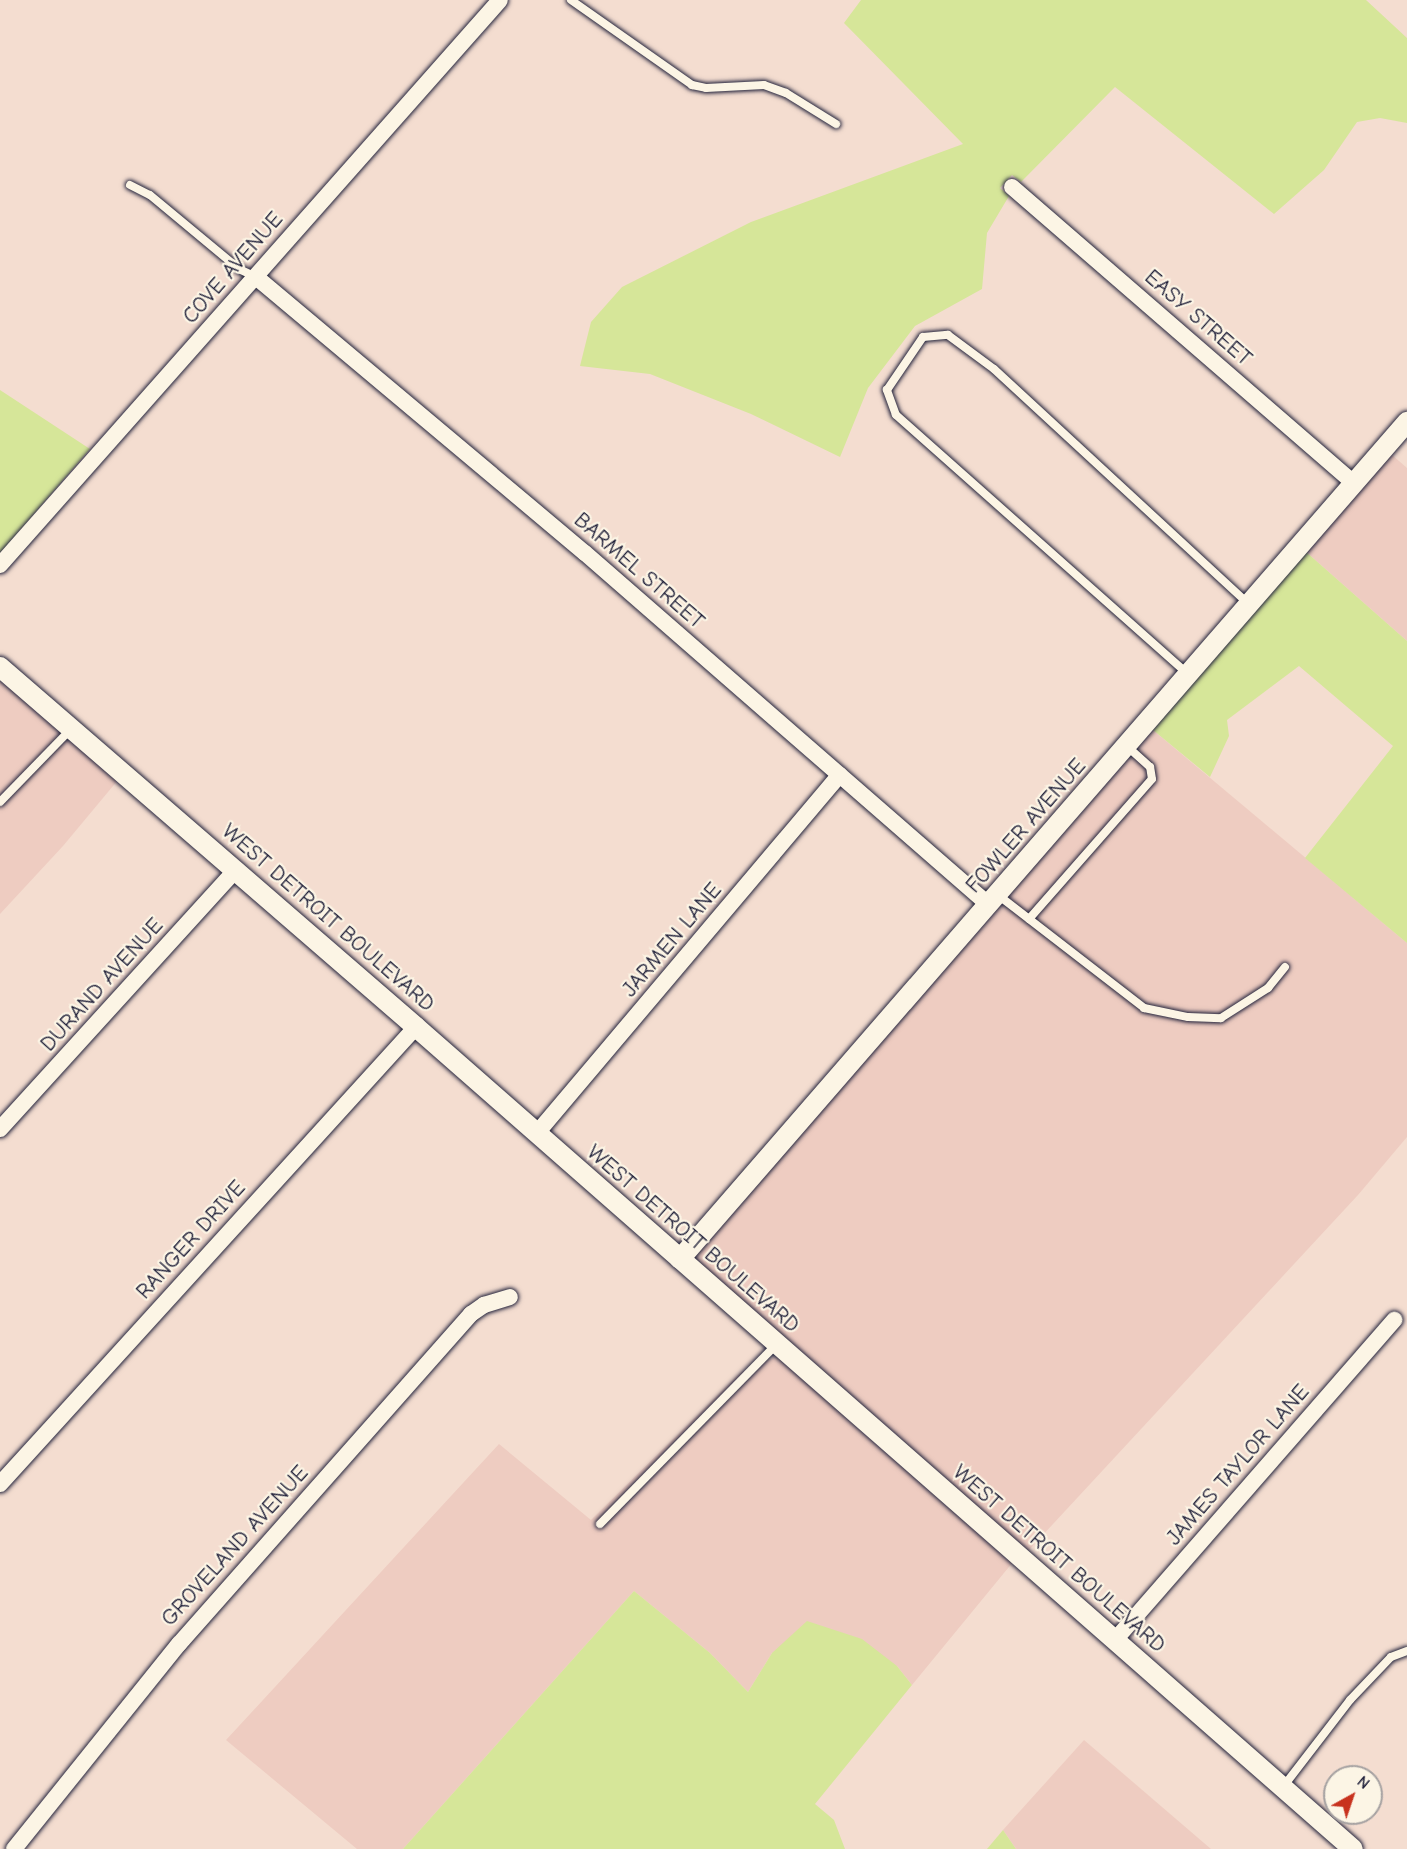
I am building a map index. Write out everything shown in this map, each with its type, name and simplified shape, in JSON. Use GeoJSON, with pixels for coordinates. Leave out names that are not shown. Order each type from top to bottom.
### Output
{"type":"FeatureCollection","features":[{"type":"Feature","properties":{"kind":"street","name":"COVE AVENUE"},"geometry":{"type":"LineString","coordinates":[[0,565],[500,0]]}},
{"type":"Feature","properties":{"kind":"street","name":"EASY STREET"},"geometry":{"type":"LineString","coordinates":[[1012,187],[1354,483]]}},
{"type":"Feature","properties":{"kind":"street","name":"BARMEL STREET"},"geometry":{"type":"LineString","coordinates":[[256,277],[585,553],[840,776],[993,900]]}},
{"type":"Feature","properties":{"kind":"street","name":"FOWLER AVENUE"},"geometry":{"type":"LineString","coordinates":[[680,1259],[1128,746],[1407,422]]}},
{"type":"Feature","properties":{"kind":"street","name":"WEST DETROIT BOULEVARD"},"geometry":{"type":"LineString","coordinates":[[0,667],[416,1027],[1353,1849]]}},
{"type":"Feature","properties":{"kind":"street","name":"JARMEN LANE"},"geometry":{"type":"LineString","coordinates":[[537,1133],[840,776]]}},
{"type":"Feature","properties":{"kind":"street","name":"DURAND AVENUE"},"geometry":{"type":"LineString","coordinates":[[0,1130],[236,870]]}},
{"type":"Feature","properties":{"kind":"street","name":"RANGER DRIVE"},"geometry":{"type":"LineString","coordinates":[[0,1484],[416,1027]]}},
{"type":"Feature","properties":{"kind":"street","name":"GROVELAND AVENUE"},"geometry":{"type":"LineString","coordinates":[[14,1849],[179,1644],[471,1314],[483,1305],[510,1297]]}},
{"type":"Feature","properties":{"kind":"street","name":"JAMES TAYLOR LANE"},"geometry":{"type":"LineString","coordinates":[[1115,1640],[1394,1320]]}},
{"type":"Feature","properties":{"kind":"lane"},"geometry":{"type":"LineString","coordinates":[[571,0],[692,85],[706,88],[764,85],[786,93],[836,124]]}},
{"type":"Feature","properties":{"kind":"lane"},"geometry":{"type":"LineString","coordinates":[[130,185],[150,195],[239,269],[256,277]]}},
{"type":"Feature","properties":{"kind":"lane"},"geometry":{"type":"LineString","coordinates":[[1189,675],[896,415],[887,390],[923,337],[948,335],[994,369],[1250,605]]}},
{"type":"Feature","properties":{"kind":"lane"},"geometry":{"type":"LineString","coordinates":[[0,802],[71,728]]}},
{"type":"Feature","properties":{"kind":"lane"},"geometry":{"type":"LineString","coordinates":[[1029,919],[1152,779],[1150,767],[1128,746]]}},
{"type":"Feature","properties":{"kind":"lane"},"geometry":{"type":"LineString","coordinates":[[993,900],[1029,919],[1144,1008],[1188,1017],[1221,1018],[1268,988],[1285,967]]}},
{"type":"Feature","properties":{"kind":"lane"},"geometry":{"type":"LineString","coordinates":[[600,1524],[650,1471],[747,1378],[777,1344]]}},
{"type":"Feature","properties":{"kind":"lane"},"geometry":{"type":"LineString","coordinates":[[1283,1787],[1350,1700],[1391,1657],[1407,1651]]}},
{"type":"Feature","properties":{"kind":"shaded area"},"geometry":{"type":"Polygon","coordinates":[[[1391,454],[1407,468],[1407,641],[1305,551],[1391,454]]]}},
{"type":"Feature","properties":{"kind":"shaded area"},"geometry":{"type":"Polygon","coordinates":[[[0,679],[118,780],[63,846],[0,914],[0,679]]]}},
{"type":"Feature","properties":{"kind":"shaded area"},"geometry":{"type":"Polygon","coordinates":[[[1153,730],[1407,943],[1407,1137],[1358,1195],[1028,1551],[692,1258],[1153,730]]]}},
{"type":"Feature","properties":{"kind":"shaded area"},"geometry":{"type":"Polygon","coordinates":[[[777,1356],[1013,1562],[912,1685],[897,1666],[772,1653],[748,1692],[710,1653],[634,1591],[403,1849],[357,1849],[226,1740],[499,1444],[591,1520],[740,1373],[777,1356]]]}},
{"type":"Feature","properties":{"kind":"shaded area"},"geometry":{"type":"Polygon","coordinates":[[[1084,1740],[1211,1849],[1016,1849],[1003,1830],[1084,1740]]]}},
{"type":"Feature","properties":{"kind":"green space"},"geometry":{"type":"Polygon","coordinates":[[[861,0],[1366,0],[1407,38],[1407,123],[1380,118],[1357,122],[1324,170],[1274,214],[1115,87],[1021,182],[1012,175],[1000,188],[1009,196],[987,233],[982,289],[915,326],[868,388],[840,457],[751,414],[650,374],[580,366],[591,322],[622,287],[751,222],[963,144],[844,23],[861,0]]]}},
{"type":"Feature","properties":{"kind":"green space"},"geometry":{"type":"Polygon","coordinates":[[[0,390],[90,449],[0,553],[0,390]]]}},
{"type":"Feature","properties":{"kind":"green space"},"geometry":{"type":"Polygon","coordinates":[[[1305,551],[1407,641],[1407,943],[1305,858],[1393,746],[1299,666],[1227,720],[1229,736],[1210,777],[1153,730],[1305,551]]]}},
{"type":"Feature","properties":{"kind":"green space"},"geometry":{"type":"Polygon","coordinates":[[[634,1591],[710,1653],[748,1692],[772,1653],[807,1621],[862,1639],[897,1666],[912,1685],[815,1804],[834,1820],[845,1849],[403,1849],[634,1591]]]}},
{"type":"Feature","properties":{"kind":"green space"},"geometry":{"type":"Polygon","coordinates":[[[1003,1830],[1016,1849],[987,1849],[1003,1830]]]}}]}
